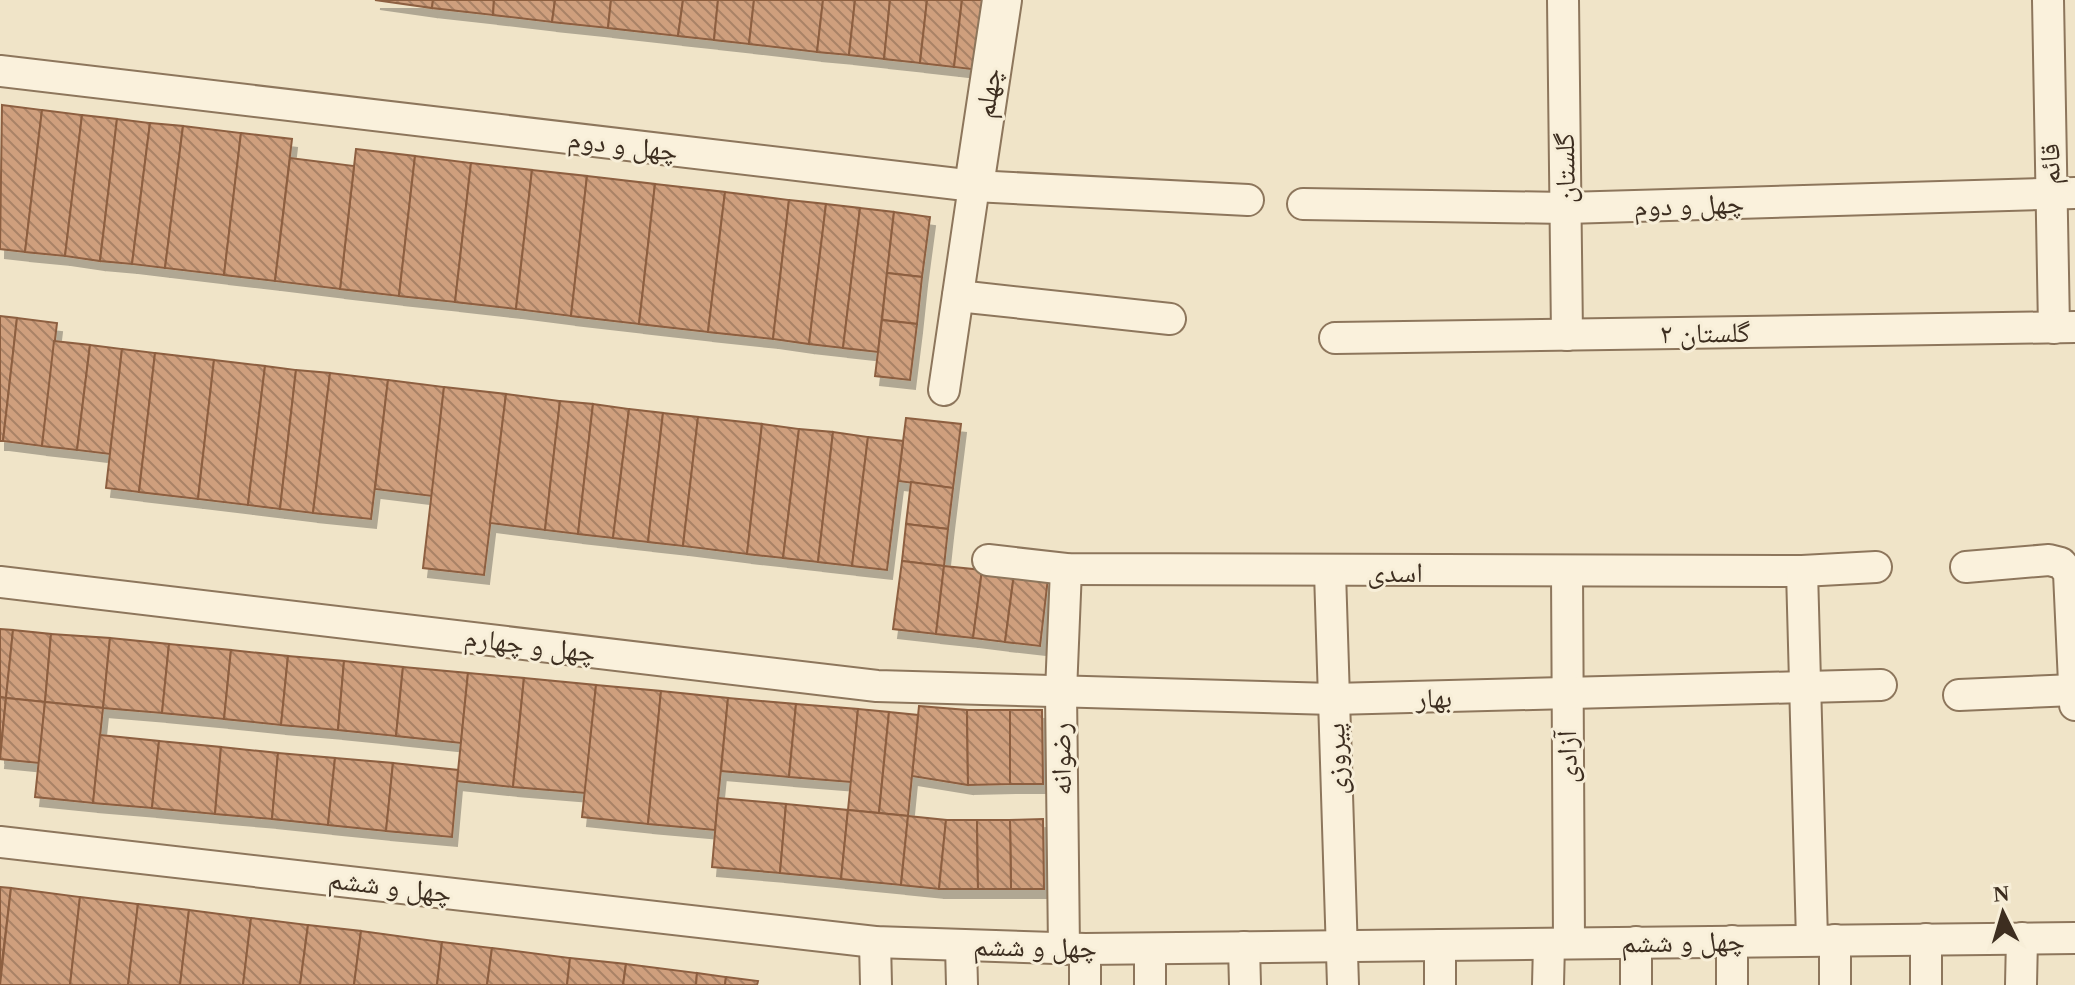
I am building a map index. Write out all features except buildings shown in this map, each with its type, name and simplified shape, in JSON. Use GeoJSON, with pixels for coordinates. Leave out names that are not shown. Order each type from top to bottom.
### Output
{"type":"FeatureCollection","features":[{"type":"Feature","properties":{"kind":"street","name":"چهلم"},"geometry":{"type":"LineString","coordinates":[[974,186],[1002,0]]}},
{"type":"Feature","properties":{"kind":"street","name":"گلستان"},"geometry":{"type":"LineString","coordinates":[[1563,0],[1567,335]]}},
{"type":"Feature","properties":{"kind":"street","name":"قائم"},"geometry":{"type":"LineString","coordinates":[[2048,0],[2062,194],[2065,328]]}},
{"type":"Feature","properties":{"kind":"street","name":"چهل و دوم"},"geometry":{"type":"LineString","coordinates":[[0,71],[974,186],[1248,200]]}},
{"type":"Feature","properties":{"kind":"street"},"geometry":{"type":"LineString","coordinates":[[944,390],[974,186]]}},
{"type":"Feature","properties":{"kind":"street","name":"چهل و دوم"},"geometry":{"type":"LineString","coordinates":[[1303,204],[1566,208],[2062,194]]}},
{"type":"Feature","properties":{"kind":"street"},"geometry":{"type":"LineString","coordinates":[[958,296],[1170,319]]}},
{"type":"Feature","properties":{"kind":"street","name":"گلستان ۲"},"geometry":{"type":"LineString","coordinates":[[1335,338],[2065,328]]}},
{"type":"Feature","properties":{"kind":"street","name":"اسدی"},"geometry":{"type":"LineString","coordinates":[[988,560],[1066,569],[1330,572],[1802,571],[1876,567]]}},
{"type":"Feature","properties":{"kind":"street"},"geometry":{"type":"LineString","coordinates":[[1966,567],[2049,560],[2061,563],[2069,573],[2075,705]]}},
{"type":"Feature","properties":{"kind":"street","name":"رضوانه"},"geometry":{"type":"LineString","coordinates":[[1066,569],[1061,692],[1074,949],[1085,985]]}},
{"type":"Feature","properties":{"kind":"street","name":"آزادی"},"geometry":{"type":"LineString","coordinates":[[1548,985],[1559,944],[1567,571]]}},
{"type":"Feature","properties":{"kind":"street"},"geometry":{"type":"LineString","coordinates":[[1802,571],[1824,940],[1835,985]]}},
{"type":"Feature","properties":{"kind":"street","name":"پیروزی"},"geometry":{"type":"LineString","coordinates":[[1330,572],[1343,985]]}},
{"type":"Feature","properties":{"kind":"street","name":"چهل و چهارم"},"geometry":{"type":"LineString","coordinates":[[0,582],[877,686],[1061,692]]}},
{"type":"Feature","properties":{"kind":"street","name":"بهار"},"geometry":{"type":"LineString","coordinates":[[1061,692],[1333,699],[1566,696],[1881,685]]}},
{"type":"Feature","properties":{"kind":"street"},"geometry":{"type":"LineString","coordinates":[[1959,695],[2074,690]]}},
{"type":"Feature","properties":{"kind":"street","name":"چهل و ششم"},"geometry":{"type":"LineString","coordinates":[[0,842],[875,942],[961,946],[1150,949],[2075,938]]}},
{"type":"Feature","properties":{"kind":"street"},"geometry":{"type":"LineString","coordinates":[[2021,985],[2022,938]]}},
{"type":"Feature","properties":{"kind":"street"},"geometry":{"type":"LineString","coordinates":[[1926,939],[1926,985]]}},
{"type":"Feature","properties":{"kind":"street"},"geometry":{"type":"LineString","coordinates":[[1732,941],[1732,985]]}},
{"type":"Feature","properties":{"kind":"street"},"geometry":{"type":"LineString","coordinates":[[875,942],[876,985]]}},
{"type":"Feature","properties":{"kind":"street"},"geometry":{"type":"LineString","coordinates":[[1636,942],[1636,985]]}},
{"type":"Feature","properties":{"kind":"street"},"geometry":{"type":"LineString","coordinates":[[1440,945],[1440,985]]}},
{"type":"Feature","properties":{"kind":"street"},"geometry":{"type":"LineString","coordinates":[[961,946],[962,985]]}},
{"type":"Feature","properties":{"kind":"street"},"geometry":{"type":"LineString","coordinates":[[1244,947],[1245,985]]}},
{"type":"Feature","properties":{"kind":"street"},"geometry":{"type":"LineString","coordinates":[[1150,949],[1150,985]]}}]}
